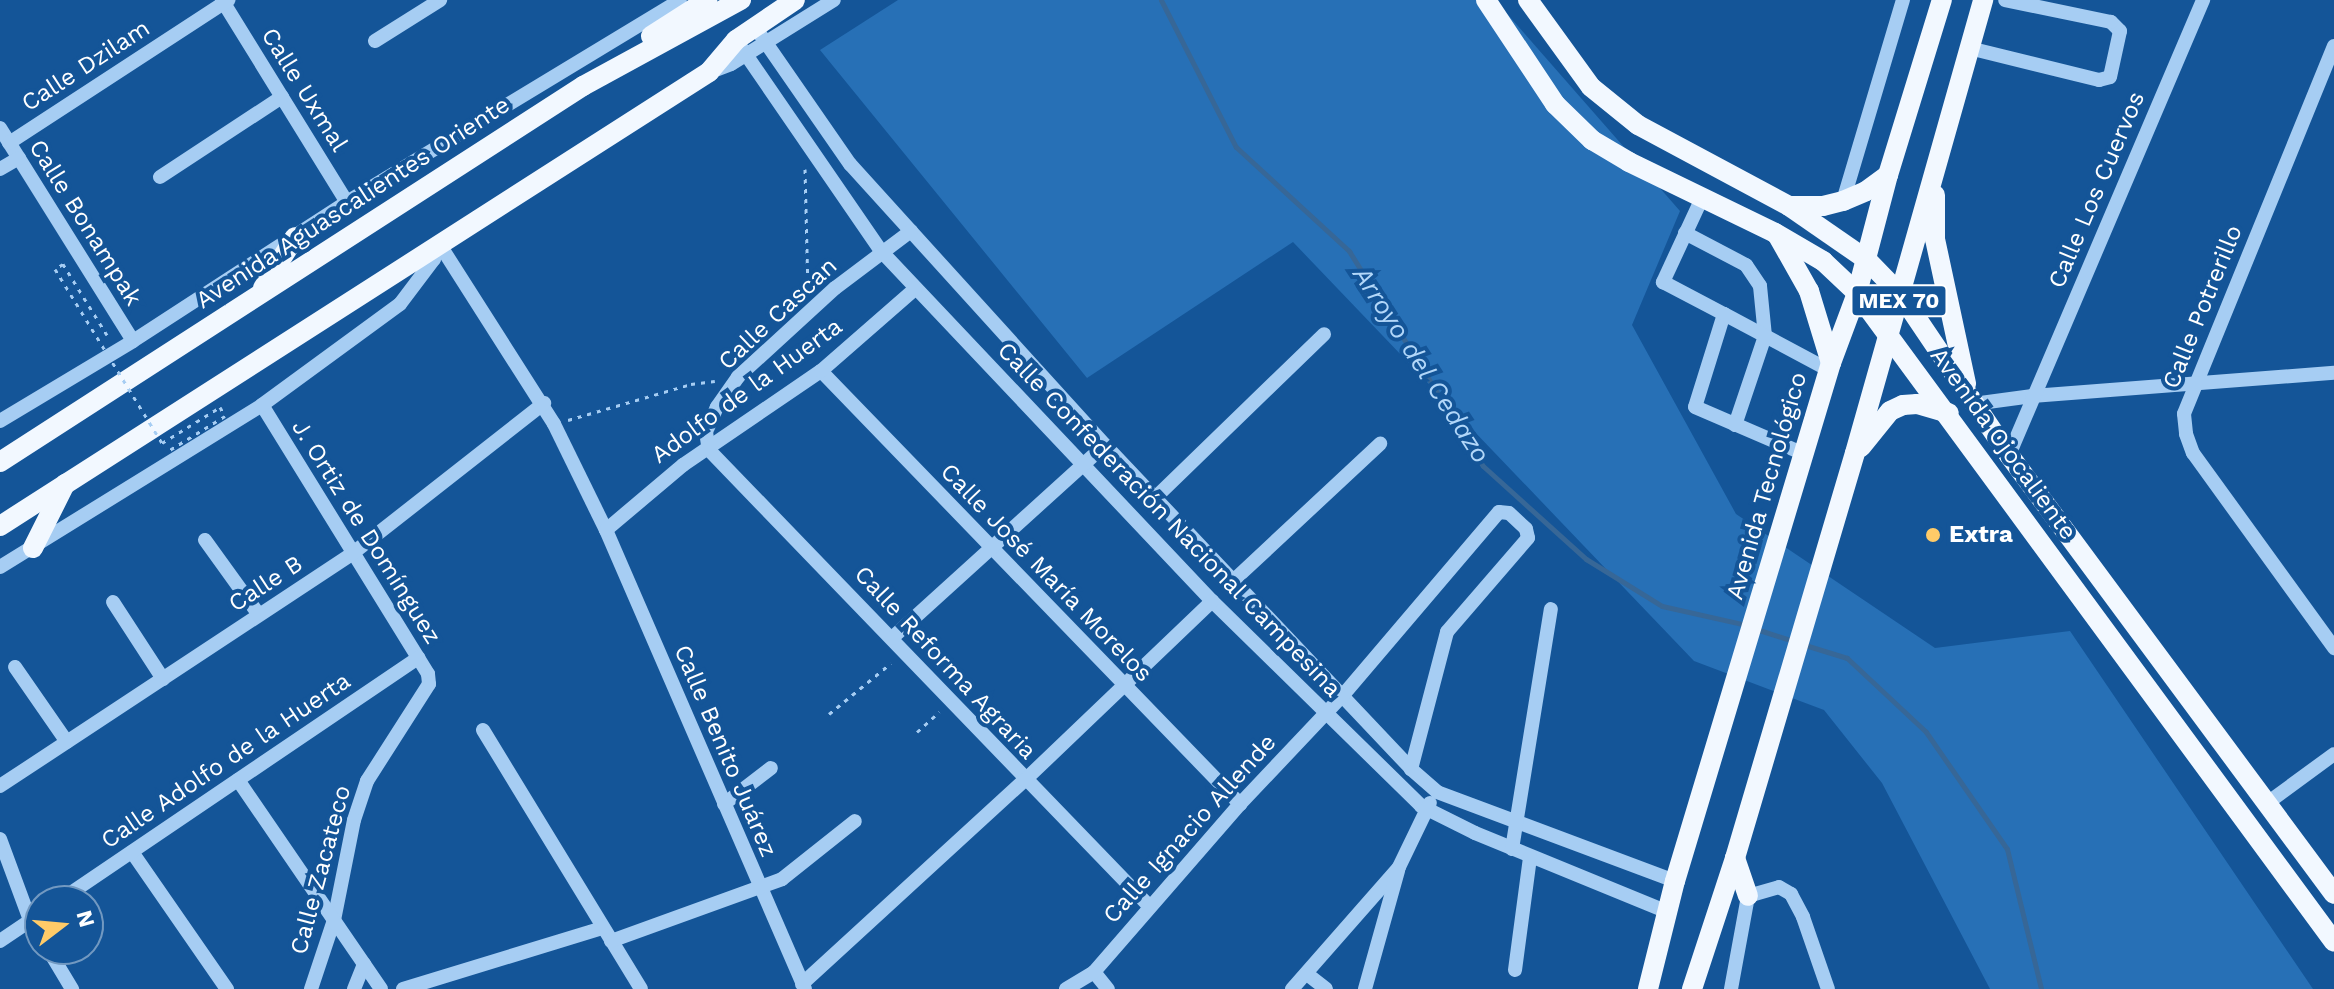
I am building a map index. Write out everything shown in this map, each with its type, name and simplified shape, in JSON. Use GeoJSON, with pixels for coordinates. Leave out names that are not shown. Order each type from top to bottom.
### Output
{"type":"FeatureCollection","features":[{"type":"Feature","properties":{"kind":"main road"},"geometry":{"type":"LineString","coordinates":[[583,86],[707,0]]}},
{"type":"Feature","properties":{"kind":"main road","name":"Avenida Aguascalientes Oriente"},"geometry":{"type":"LineString","coordinates":[[0,462],[583,86],[741,0]]}},
{"type":"Feature","properties":{"kind":"main road"},"geometry":{"type":"LineString","coordinates":[[0,526],[709,72],[761,35],[795,0]]}},
{"type":"Feature","properties":{"kind":"main road","name":"Avenida Ojocaliente"},"geometry":{"type":"LineString","coordinates":[[1486,0],[1555,104],[1592,140],[1775,233],[1823,261],[1857,293],[1949,413],[2332,936]]}},
{"type":"Feature","properties":{"kind":"main road","name":"Avenida Ojocaliente"},"geometry":{"type":"LineString","coordinates":[[1528,0],[1591,87],[1638,125],[1789,206],[1867,260],[1901,295],[2009,455],[2334,894]]}},
{"type":"Feature","properties":{"kind":"main road","name":"Avenida Tecnológico"},"geometry":{"type":"LineString","coordinates":[[1648,989],[1675,881],[1830,367],[1857,293],[1888,175],[1942,0]]}},
{"type":"Feature","properties":{"kind":"main road","name":"MEX 70"},"geometry":{"type":"LineString","coordinates":[[1692,989],[1735,858],[1855,453],[1983,0]]}},
{"type":"Feature","properties":{"kind":"main road"},"geometry":{"type":"LineString","coordinates":[[1935,170],[1935,239],[1971,402]]}},
{"type":"Feature","properties":{"kind":"main road"},"geometry":{"type":"LineString","coordinates":[[1789,206],[1823,206],[1843,201],[1866,191],[1888,175]]}},
{"type":"Feature","properties":{"kind":"main road"},"geometry":{"type":"LineString","coordinates":[[1775,233],[1809,291],[1830,367]]}},
{"type":"Feature","properties":{"kind":"main road"},"geometry":{"type":"LineString","coordinates":[[259,295],[295,237]]}},
{"type":"Feature","properties":{"kind":"main road"},"geometry":{"type":"LineString","coordinates":[[1855,453],[1890,411],[1903,405],[1917,404],[1949,413]]}},
{"type":"Feature","properties":{"kind":"main road"},"geometry":{"type":"LineString","coordinates":[[33,548],[65,483]]}},
{"type":"Feature","properties":{"kind":"main road"},"geometry":{"type":"LineString","coordinates":[[1735,858],[1748,896]]}},
{"type":"Feature","properties":{"kind":"street"},"geometry":{"type":"LineString","coordinates":[[375,41],[440,0]]}},
{"type":"Feature","properties":{"kind":"street","name":"Avenida Aguascalientes Oriente"},"geometry":{"type":"LineString","coordinates":[[0,421],[133,341],[347,202],[680,0]]}},
{"type":"Feature","properties":{"kind":"street"},"geometry":{"type":"LineString","coordinates":[[761,35],[834,0]]}},
{"type":"Feature","properties":{"kind":"street"},"geometry":{"type":"LineString","coordinates":[[1843,201],[1903,0]]}},
{"type":"Feature","properties":{"kind":"street"},"geometry":{"type":"LineString","coordinates":[[1969,48],[2099,80],[2110,77],[2120,31],[2111,22],[2005,0]]}},
{"type":"Feature","properties":{"kind":"street","name":"Calle Los Cuervos"},"geometry":{"type":"LineString","coordinates":[[2009,455],[2203,0]]}},
{"type":"Feature","properties":{"kind":"street","name":"Calle Uxmal"},"geometry":{"type":"LineString","coordinates":[[225,1],[347,202]]}},
{"type":"Feature","properties":{"kind":"street","name":"Calle Dzilam"},"geometry":{"type":"LineString","coordinates":[[9,143],[225,1]]}},
{"type":"Feature","properties":{"kind":"street","name":"Calle Confederación Nacional Campesina"},"geometry":{"type":"LineString","coordinates":[[761,35],[850,164],[1105,445],[1344,694],[1360,718],[1411,769],[1437,792],[1675,881]]}},
{"type":"Feature","properties":{"kind":"street","name":"Calle Potrerillo"},"geometry":{"type":"LineString","coordinates":[[2334,46],[2184,414],[2186,434],[2193,453],[2334,648]]}},
{"type":"Feature","properties":{"kind":"street","name":"Calle Confederación Nacional Campesina"},"geometry":{"type":"LineString","coordinates":[[741,47],[881,251],[915,289],[1212,601],[1426,809],[1530,857],[1668,912]]}},
{"type":"Feature","properties":{"kind":"street"},"geometry":{"type":"LineString","coordinates":[[160,177],[282,97]]}},
{"type":"Feature","properties":{"kind":"street","name":"Calle Bonampak"},"geometry":{"type":"LineString","coordinates":[[0,128],[133,341]]}},
{"type":"Feature","properties":{"kind":"street"},"geometry":{"type":"LineString","coordinates":[[0,169],[19,158]]}},
{"type":"Feature","properties":{"kind":"street"},"geometry":{"type":"LineString","coordinates":[[1702,198],[1663,282],[1830,367]]}},
{"type":"Feature","properties":{"kind":"street","name":"Calle Cascan"},"geometry":{"type":"LineString","coordinates":[[709,450],[706,432],[717,407],[738,377],[808,312],[881,251],[911,231]]}},
{"type":"Feature","properties":{"kind":"street"},"geometry":{"type":"LineString","coordinates":[[1685,233],[1746,265],[1760,286],[1765,336],[1735,425]]}},
{"type":"Feature","properties":{"kind":"street"},"geometry":{"type":"LineString","coordinates":[[0,567],[262,405],[400,304],[434,259],[438,246]]}},
{"type":"Feature","properties":{"kind":"street","name":"Calle Benito Juárez"},"geometry":{"type":"LineString","coordinates":[[438,246],[544,403],[606,530],[804,986]]}},
{"type":"Feature","properties":{"kind":"street","name":"Adolfo de la Huerta"},"geometry":{"type":"LineString","coordinates":[[606,530],[652,488],[821,371],[915,289]]}},
{"type":"Feature","properties":{"kind":"street"},"geometry":{"type":"LineString","coordinates":[[1724,314],[1695,407],[1804,454]]}},
{"type":"Feature","properties":{"kind":"street"},"geometry":{"type":"LineString","coordinates":[[1156,497],[1324,334]]}},
{"type":"Feature","properties":{"kind":"street","name":"Calle José María Morelos"},"geometry":{"type":"LineString","coordinates":[[821,371],[1240,804]]}},
{"type":"Feature","properties":{"kind":"street"},"geometry":{"type":"LineString","coordinates":[[1971,402],[2334,373]]}},
{"type":"Feature","properties":{"kind":"street","name":"Calle B"},"geometry":{"type":"LineString","coordinates":[[0,786],[353,553],[544,403]]}},
{"type":"Feature","properties":{"kind":"street","name":"J. Ortiz de Domínguez"},"geometry":{"type":"LineString","coordinates":[[262,405],[428,674],[429,684]]}},
{"type":"Feature","properties":{"kind":"street"},"geometry":{"type":"LineString","coordinates":[[1234,580],[1380,444]]}},
{"type":"Feature","properties":{"kind":"street"},"geometry":{"type":"LineString","coordinates":[[892,638],[1105,445]]}},
{"type":"Feature","properties":{"kind":"street","name":"Calle Reforma Agraria"},"geometry":{"type":"LineString","coordinates":[[709,450],[1149,906]]}},
{"type":"Feature","properties":{"kind":"street","name":"Calle Ignacio Allende"},"geometry":{"type":"LineString","coordinates":[[1066,989],[1094,972],[1240,804],[1344,694],[1499,512],[1504,511],[1526,529],[1528,538],[1447,632],[1411,769]]}},
{"type":"Feature","properties":{"kind":"street"},"geometry":{"type":"LineString","coordinates":[[205,540],[259,615]]}},
{"type":"Feature","properties":{"kind":"street"},"geometry":{"type":"LineString","coordinates":[[804,986],[1212,601]]}},
{"type":"Feature","properties":{"kind":"street"},"geometry":{"type":"LineString","coordinates":[[113,602],[163,679]]}},
{"type":"Feature","properties":{"kind":"street"},"geometry":{"type":"LineString","coordinates":[[1512,849],[1551,609]]}},
{"type":"Feature","properties":{"kind":"street","name":"Calle Adolfo de la Huerta"},"geometry":{"type":"LineString","coordinates":[[83,885],[418,658]]}},
{"type":"Feature","properties":{"kind":"street"},"geometry":{"type":"LineString","coordinates":[[15,667],[67,742]]}},
{"type":"Feature","properties":{"kind":"street","name":"Calle Zacateco"},"geometry":{"type":"LineString","coordinates":[[311,989],[334,920],[354,820],[367,781],[429,684]]}},
{"type":"Feature","properties":{"kind":"street"},"geometry":{"type":"LineString","coordinates":[[483,730],[641,989]]}},
{"type":"Feature","properties":{"kind":"street"},"geometry":{"type":"LineString","coordinates":[[2266,804],[2334,754]]}},
{"type":"Feature","properties":{"kind":"street"},"geometry":{"type":"LineString","coordinates":[[724,804],[771,768]]}},
{"type":"Feature","properties":{"kind":"street"},"geometry":{"type":"LineString","coordinates":[[238,780],[381,989]]}},
{"type":"Feature","properties":{"kind":"street"},"geometry":{"type":"LineString","coordinates":[[1365,989],[1399,867],[1437,792]]}},
{"type":"Feature","properties":{"kind":"street"},"geometry":{"type":"LineString","coordinates":[[403,989],[607,934],[760,888],[782,879],[855,821]]}},
{"type":"Feature","properties":{"kind":"street"},"geometry":{"type":"LineString","coordinates":[[0,839],[24,892]]}},
{"type":"Feature","properties":{"kind":"street"},"geometry":{"type":"LineString","coordinates":[[132,852],[227,989]]}},
{"type":"Feature","properties":{"kind":"street"},"geometry":{"type":"LineString","coordinates":[[1515,970],[1530,857]]}},
{"type":"Feature","properties":{"kind":"street"},"geometry":{"type":"LineString","coordinates":[[1292,989],[1399,867]]}},
{"type":"Feature","properties":{"kind":"street"},"geometry":{"type":"LineString","coordinates":[[1731,989],[1748,896],[1779,887],[1791,894],[1803,917],[1828,989]]}},
{"type":"Feature","properties":{"kind":"street"},"geometry":{"type":"LineString","coordinates":[[0,941],[24,925]]}},
{"type":"Feature","properties":{"kind":"street"},"geometry":{"type":"LineString","coordinates":[[354,989],[364,964]]}},
{"type":"Feature","properties":{"kind":"street"},"geometry":{"type":"LineString","coordinates":[[58,965],[72,989]]}},
{"type":"Feature","properties":{"kind":"street"},"geometry":{"type":"LineString","coordinates":[[1094,972],[1108,989]]}},
{"type":"Feature","properties":{"kind":"street"},"geometry":{"type":"LineString","coordinates":[[1307,974],[1326,989]]}},
{"type":"Feature","properties":{"kind":"path"},"geometry":{"type":"LineString","coordinates":[[804,141],[808,312]]}},
{"type":"Feature","properties":{"kind":"path"},"geometry":{"type":"LineString","coordinates":[[107,335],[63,264],[55,269],[162,443],[220,407],[225,416],[168,451]]}},
{"type":"Feature","properties":{"kind":"path"},"geometry":{"type":"LineString","coordinates":[[554,424],[691,384],[738,377]]}},
{"type":"Feature","properties":{"kind":"path"},"geometry":{"type":"LineString","coordinates":[[829,714],[905,652]]}},
{"type":"Feature","properties":{"kind":"path"},"geometry":{"type":"LineString","coordinates":[[917,732],[951,702]]}},
{"type":"Feature","properties":{"kind":"shaded area"},"geometry":{"type":"Polygon","coordinates":[[[898,0],[1495,0],[1680,211],[1632,325],[1736,514],[1935,648],[2070,631],[2313,989],[1990,989],[1882,783],[1824,710],[1694,661],[1293,242],[1087,378],[820,50],[898,0]]]}},
{"type":"Feature","properties":{"kind":"waterway","name":"Arroyo del Cedazo"},"geometry":{"type":"LineString","coordinates":[[1161,0],[1236,147],[1349,251],[1483,466],[1586,559],[1662,606],[1746,625]]}},
{"type":"Feature","properties":{"kind":"waterway","name":"Arroyo del Cedazo"},"geometry":{"type":"LineString","coordinates":[[1756,629],[1796,642]]}},
{"type":"Feature","properties":{"kind":"waterway","name":"Arroyo del Cedazo"},"geometry":{"type":"LineString","coordinates":[[1805,645],[1847,658],[1926,732],[2007,849],[2041,989]]}},
{"type":"Feature","properties":{"kind":"place","name":"Extra"},"geometry":{"type":"Point","coordinates":[1933,535]}}]}
